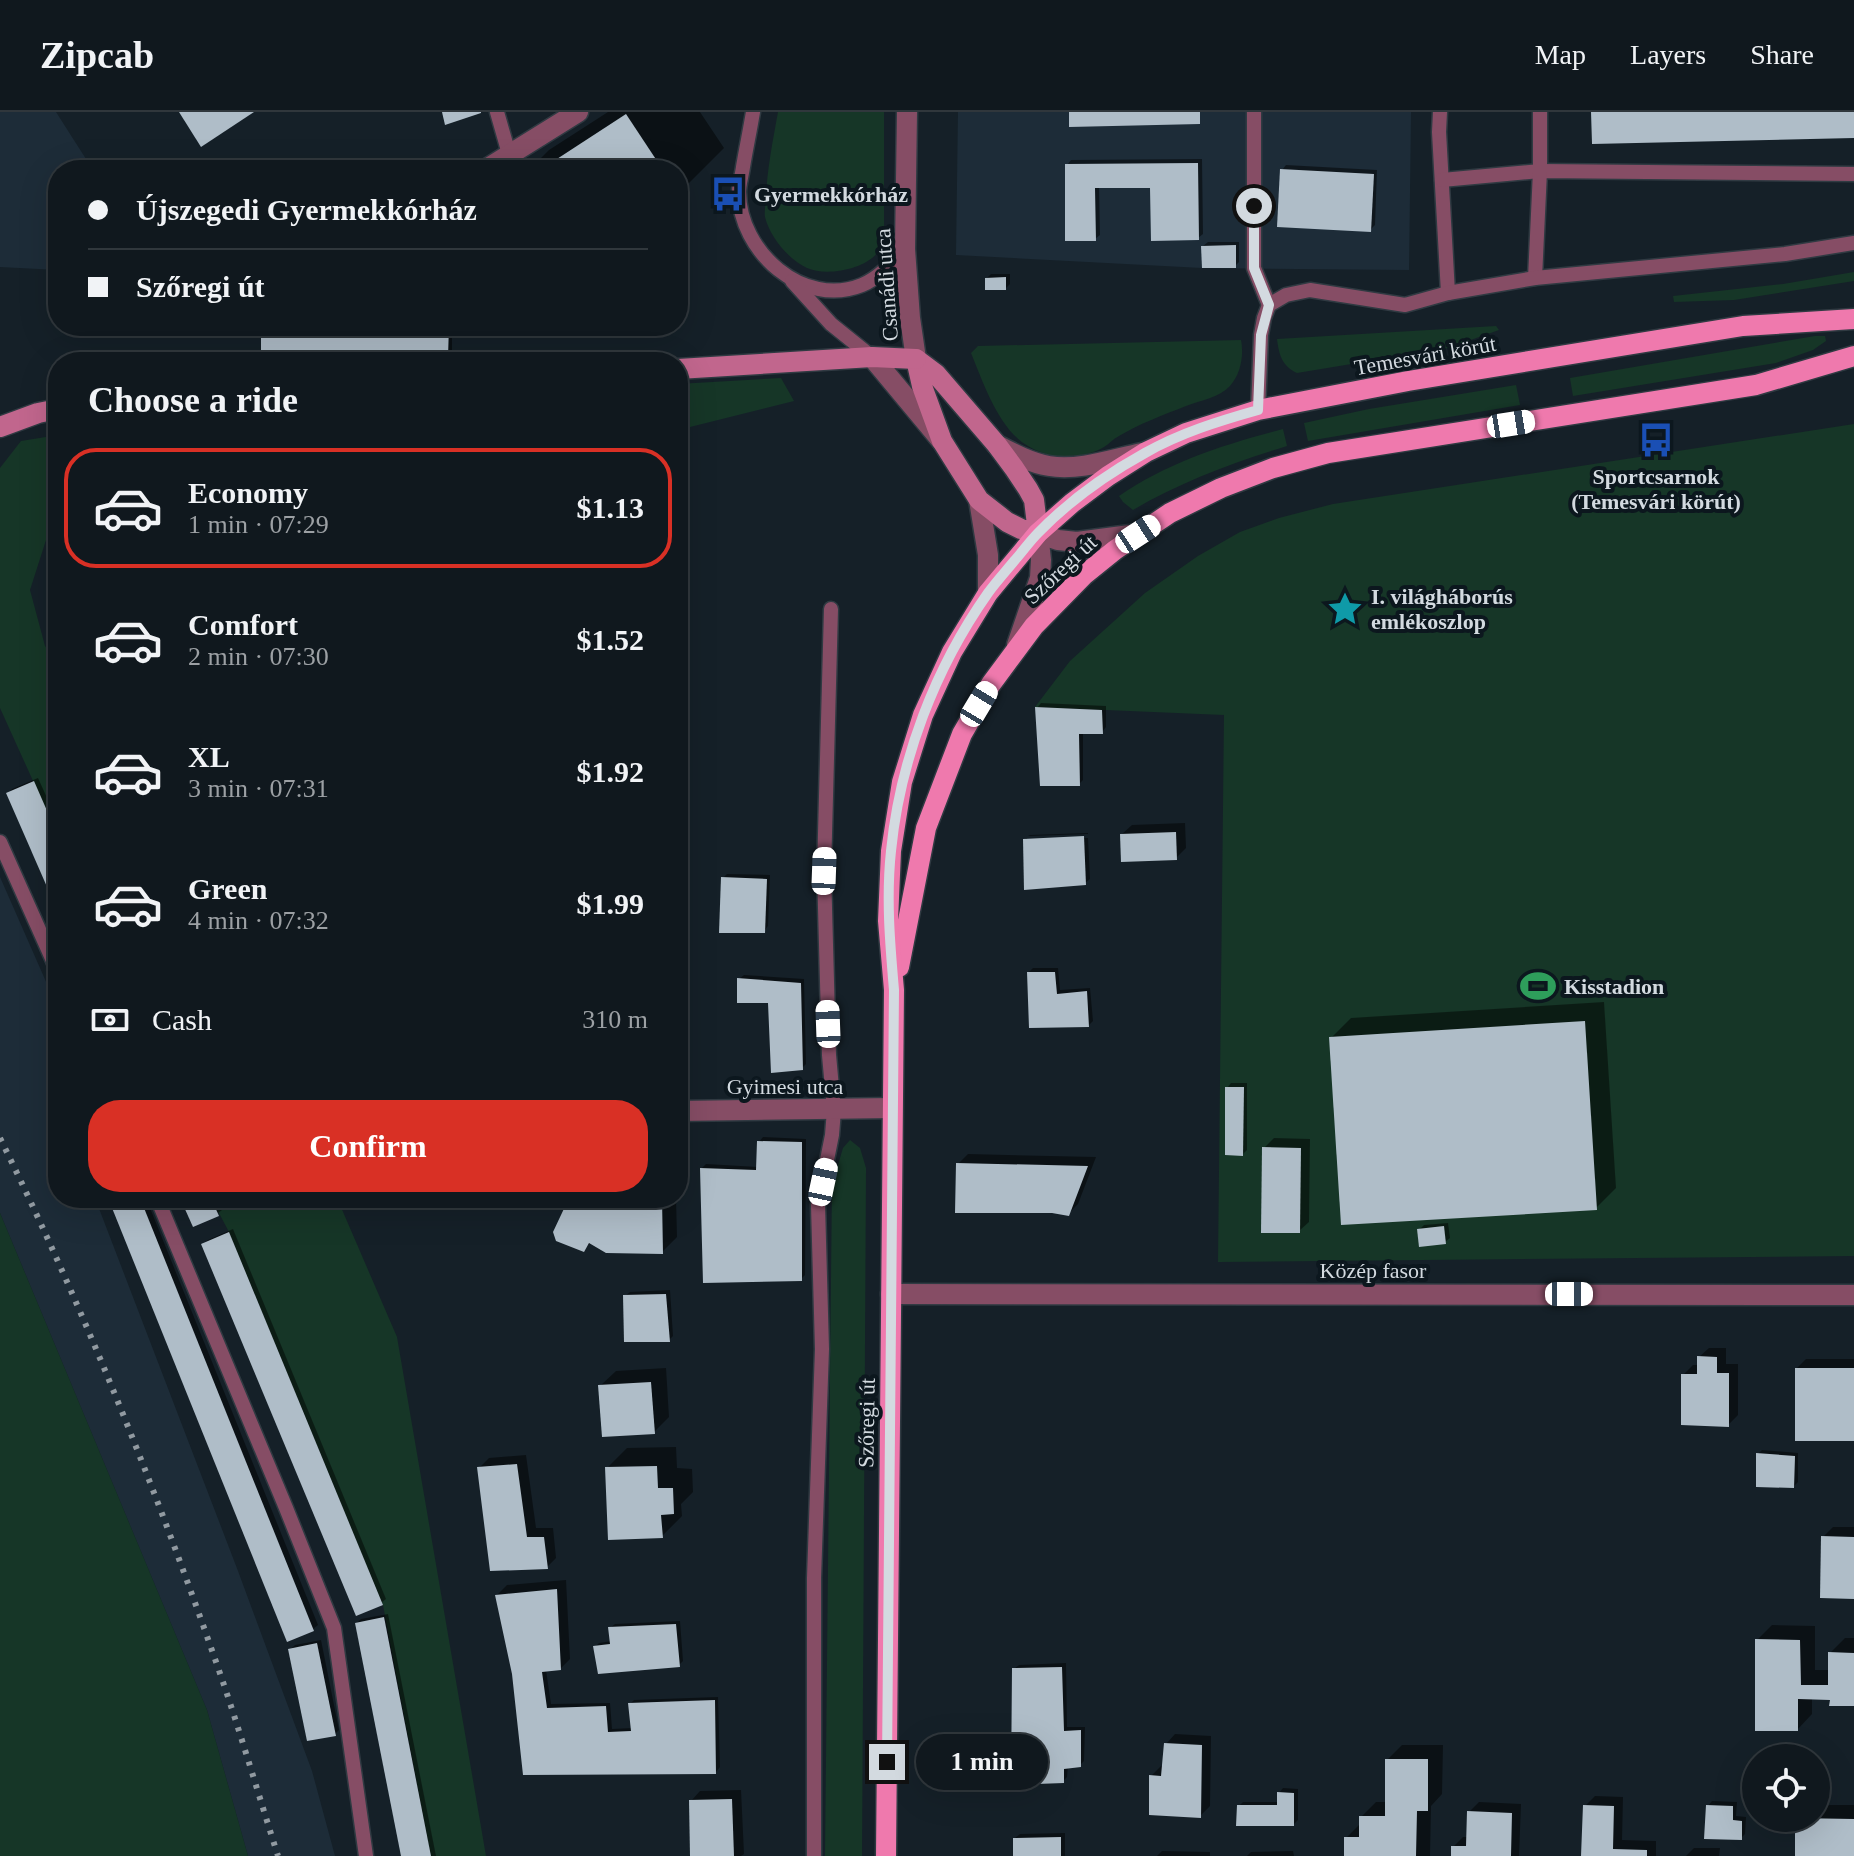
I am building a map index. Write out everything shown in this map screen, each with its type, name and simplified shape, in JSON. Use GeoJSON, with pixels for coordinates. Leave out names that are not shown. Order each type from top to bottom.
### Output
{"type":"FeatureCollection","features":[{"type":"Feature","properties":{"kind":"main road","name":"Temesvári körút"},"geometry":{"type":"LineString","coordinates":[[1038,533],[1108,476],[1146,452],[1186,433],[1258,410],[1408,381],[1743,326],[1854,319]]}},
{"type":"Feature","properties":{"kind":"main road"},"geometry":{"type":"LineString","coordinates":[[1138,534],[1170,513],[1221,488],[1273,468],[1328,453],[1756,385],[1854,356]]}},
{"type":"Feature","properties":{"kind":"main road","name":"Szőregi út"},"geometry":{"type":"LineString","coordinates":[[886,1856],[894,990],[888,921],[891,851],[902,782],[923,715],[952,652],[988,593],[1038,533]]}},
{"type":"Feature","properties":{"kind":"main road","name":"Szőregi út"},"geometry":{"type":"LineString","coordinates":[[894,990],[926,828],[962,734],[991,684],[1034,626],[1084,575],[1138,534]]}},
{"type":"Feature","properties":{"kind":"street"},"geometry":{"type":"LineString","coordinates":[[500,160],[578,112]]}},
{"type":"Feature","properties":{"kind":"street","name":"Csanádi utca"},"geometry":{"type":"LineString","coordinates":[[907,112],[905,249],[910,318],[916,359],[922,386],[942,441],[979,500],[1007,522],[1038,533],[1034,500],[1028,489],[997,445],[936,374],[916,359]]}},
{"type":"Feature","properties":{"kind":"street"},"geometry":{"type":"LineString","coordinates":[[688,368],[872,357],[916,359]]}},
{"type":"Feature","properties":{"kind":"street"},"geometry":{"type":"LineString","coordinates":[[872,357],[942,441]]}},
{"type":"Feature","properties":{"kind":"street"},"geometry":{"type":"LineString","coordinates":[[0,427],[48,411]]}},
{"type":"Feature","properties":{"kind":"street","name":"Csanádi utca"},"geometry":{"type":"LineString","coordinates":[[997,445],[1029,461],[1051,467],[1084,466],[1146,452]]}},
{"type":"Feature","properties":{"kind":"street","name":"Csanádi utca"},"geometry":{"type":"LineString","coordinates":[[979,500],[988,555],[988,593]]}},
{"type":"Feature","properties":{"kind":"street","name":"Szőregi út"},"geometry":{"type":"LineString","coordinates":[[1016,649],[1040,578],[1038,533],[1077,542],[1138,534]]}},
{"type":"Feature","properties":{"kind":"street","name":"Gyimesi utca"},"geometry":{"type":"LineString","coordinates":[[688,1111],[892,1108]]}},
{"type":"Feature","properties":{"kind":"street","name":"Közép fasor"},"geometry":{"type":"LineString","coordinates":[[891,1294],[1854,1295]]}},
{"type":"Feature","properties":{"kind":"lane"},"geometry":{"type":"LineString","coordinates":[[497,112],[509,154]]}},
{"type":"Feature","properties":{"kind":"lane"},"geometry":{"type":"LineString","coordinates":[[753,112],[739,191],[750,238],[831,324],[872,357]]}},
{"type":"Feature","properties":{"kind":"lane"},"geometry":{"type":"LineString","coordinates":[[1254,112],[1254,268],[1269,305],[1261,335],[1258,410]]}},
{"type":"Feature","properties":{"kind":"lane"},"geometry":{"type":"LineString","coordinates":[[1440,112],[1448,293]]}},
{"type":"Feature","properties":{"kind":"lane"},"geometry":{"type":"LineString","coordinates":[[1535,278],[1540,112]]}},
{"type":"Feature","properties":{"kind":"lane"},"geometry":{"type":"LineString","coordinates":[[1442,180],[1540,171],[1854,174]]}},
{"type":"Feature","properties":{"kind":"lane"},"geometry":{"type":"LineString","coordinates":[[1269,305],[1286,295],[1310,290],[1405,305],[1448,293],[1535,278],[1785,254],[1854,243]]}},
{"type":"Feature","properties":{"kind":"lane"},"geometry":{"type":"LineString","coordinates":[[789,278],[818,289],[847,289],[862,285],[876,276],[905,249]]}},
{"type":"Feature","properties":{"kind":"lane"},"geometry":{"type":"LineString","coordinates":[[814,1856],[814,1578],[822,1349],[818,1205],[834,1110],[829,1055],[824,871],[831,609]]}},
{"type":"Feature","properties":{"kind":"lane"},"geometry":{"type":"LineString","coordinates":[[0,842],[48,950]]}},
{"type":"Feature","properties":{"kind":"lane"},"geometry":{"type":"LineString","coordinates":[[161,1208],[334,1628],[366,1856]]}},
{"type":"Feature","properties":{"kind":"shaded area"},"geometry":{"type":"Polygon","coordinates":[[[0,112],[56,112],[87,160],[48,160],[48,269],[0,267],[0,112]]]}},
{"type":"Feature","properties":{"kind":"shaded area"},"geometry":{"type":"Polygon","coordinates":[[[958,112],[1411,112],[1409,270],[1202,268],[956,255],[958,112]]]}},
{"type":"Feature","properties":{"kind":"shaded area"},"geometry":{"type":"Polygon","coordinates":[[[0,877],[48,986],[48,1208],[99,1208],[312,1771],[335,1856],[248,1856],[207,1710],[0,1213],[0,877]]]}},
{"type":"Feature","properties":{"kind":"green space"},"geometry":{"type":"Polygon","coordinates":[[[778,112],[884,112],[884,231],[880,249],[867,262],[836,271],[815,271],[800,264],[775,240],[765,210],[778,112]]]}},
{"type":"Feature","properties":{"kind":"green space"},"geometry":{"type":"Polygon","coordinates":[[[1854,272],[1854,281],[1734,300],[1674,302],[1673,296],[1783,284],[1854,272]]]}},
{"type":"Feature","properties":{"kind":"green space"},"geometry":{"type":"Polygon","coordinates":[[[1496,326],[1499,330],[1448,348],[1297,373],[1282,359],[1277,339],[1496,326]]]}},
{"type":"Feature","properties":{"kind":"green space"},"geometry":{"type":"Polygon","coordinates":[[[1825,336],[1826,341],[1813,350],[1776,363],[1573,396],[1570,378],[1825,336]]]}},
{"type":"Feature","properties":{"kind":"green space"},"geometry":{"type":"Polygon","coordinates":[[[1241,340],[1239,370],[1234,381],[1221,393],[1143,424],[1096,451],[1064,456],[1033,449],[1018,439],[1000,417],[971,353],[978,346],[1241,340]]]}},
{"type":"Feature","properties":{"kind":"green space"},"geometry":{"type":"Polygon","coordinates":[[[781,378],[794,401],[688,428],[688,383],[781,378]]]}},
{"type":"Feature","properties":{"kind":"green space"},"geometry":{"type":"Polygon","coordinates":[[[1516,385],[1520,405],[1308,441],[1304,423],[1516,385]]]}},
{"type":"Feature","properties":{"kind":"green space","name":"Kisstadion"},"geometry":{"type":"Polygon","coordinates":[[[1854,424],[1854,1256],[1218,1262],[1224,715],[1035,707],[1070,661],[1145,593],[1198,556],[1240,532],[1279,518],[1333,504],[1854,424]]]}},
{"type":"Feature","properties":{"kind":"green space"},"geometry":{"type":"Polygon","coordinates":[[[1283,429],[1287,446],[1208,474],[1133,510],[1119,496],[1157,473],[1198,455],[1283,429]]]}},
{"type":"Feature","properties":{"kind":"green space"},"geometry":{"type":"Polygon","coordinates":[[[48,437],[48,538],[30,590],[48,649],[48,814],[0,708],[0,468],[21,441],[48,437]]]}},
{"type":"Feature","properties":{"kind":"green space"},"geometry":{"type":"Polygon","coordinates":[[[850,1140],[860,1148],[866,1168],[862,1856],[825,1856],[832,1185],[843,1148],[850,1140]]]}},
{"type":"Feature","properties":{"kind":"green space"},"geometry":{"type":"Polygon","coordinates":[[[216,1208],[341,1208],[397,1337],[486,1856],[431,1856],[383,1605],[229,1232],[216,1208]]]}},
{"type":"Feature","properties":{"kind":"green space"},"geometry":{"type":"Polygon","coordinates":[[[0,1213],[207,1710],[248,1856],[0,1856],[0,1213]]]}},
{"type":"Feature","properties":{"kind":"building"},"geometry":{"type":"Polygon","coordinates":[[[179,112],[254,112],[201,147],[179,112]]]}},
{"type":"Feature","properties":{"kind":"building"},"geometry":{"type":"Polygon","coordinates":[[[442,112],[481,112],[481,113],[445,125],[442,112]]]}},
{"type":"Feature","properties":{"kind":"building"},"geometry":{"type":"Polygon","coordinates":[[[1069,112],[1200,112],[1200,124],[1069,127],[1069,112]]]}},
{"type":"Feature","properties":{"kind":"building"},"geometry":{"type":"Polygon","coordinates":[[[1591,112],[1854,112],[1854,138],[1592,144],[1591,112]]]}},
{"type":"Feature","properties":{"kind":"building"},"geometry":{"type":"Polygon","coordinates":[[[626,114],[656,160],[555,160],[626,114]]]}},
{"type":"Feature","properties":{"kind":"building"},"geometry":{"type":"Polygon","coordinates":[[[1198,163],[1199,240],[1151,241],[1150,188],[1095,188],[1096,241],[1065,241],[1065,164],[1198,163]]]}},
{"type":"Feature","properties":{"kind":"building"},"geometry":{"type":"Polygon","coordinates":[[[1280,169],[1374,174],[1371,232],[1277,227],[1280,169]]]}},
{"type":"Feature","properties":{"kind":"building"},"geometry":{"type":"Polygon","coordinates":[[[1236,245],[1236,268],[1202,268],[1201,246],[1236,245]]]}},
{"type":"Feature","properties":{"kind":"building"},"geometry":{"type":"Polygon","coordinates":[[[1006,277],[1006,290],[985,290],[985,278],[1006,277]]]}},
{"type":"Feature","properties":{"kind":"building"},"geometry":{"type":"Polygon","coordinates":[[[261,336],[449,336],[448,352],[261,352],[261,336]]]}},
{"type":"Feature","properties":{"kind":"building"},"geometry":{"type":"Polygon","coordinates":[[[1035,707],[1102,710],[1103,734],[1079,734],[1080,786],[1040,786],[1035,707]]]}},
{"type":"Feature","properties":{"kind":"building"},"geometry":{"type":"Polygon","coordinates":[[[34,781],[48,813],[48,889],[6,793],[34,781]]]}},
{"type":"Feature","properties":{"kind":"building"},"geometry":{"type":"Polygon","coordinates":[[[1176,832],[1177,860],[1121,862],[1120,834],[1176,832]]]}},
{"type":"Feature","properties":{"kind":"building"},"geometry":{"type":"Polygon","coordinates":[[[1084,836],[1086,885],[1024,890],[1023,839],[1084,836]]]}},
{"type":"Feature","properties":{"kind":"building"},"geometry":{"type":"Polygon","coordinates":[[[721,877],[767,879],[765,933],[719,933],[721,877]]]}},
{"type":"Feature","properties":{"kind":"building"},"geometry":{"type":"Polygon","coordinates":[[[1027,972],[1055,972],[1057,994],[1087,991],[1089,1027],[1029,1028],[1027,972]]]}},
{"type":"Feature","properties":{"kind":"building"},"geometry":{"type":"Polygon","coordinates":[[[737,978],[801,983],[803,1070],[771,1073],[768,1003],[737,1003],[737,978]]]}},
{"type":"Feature","properties":{"kind":"building"},"geometry":{"type":"Polygon","coordinates":[[[1585,1021],[1597,1210],[1341,1225],[1329,1037],[1585,1021]]]}},
{"type":"Feature","properties":{"kind":"building"},"geometry":{"type":"Polygon","coordinates":[[[1225,1087],[1244,1087],[1243,1156],[1225,1155],[1225,1087]]]}},
{"type":"Feature","properties":{"kind":"building"},"geometry":{"type":"Polygon","coordinates":[[[757,1141],[802,1142],[802,1281],[703,1283],[700,1168],[756,1170],[757,1141]]]}},
{"type":"Feature","properties":{"kind":"building"},"geometry":{"type":"Polygon","coordinates":[[[1262,1147],[1301,1148],[1300,1233],[1261,1233],[1262,1147]]]}},
{"type":"Feature","properties":{"kind":"building"},"geometry":{"type":"Polygon","coordinates":[[[956,1163],[1088,1166],[1069,1216],[1052,1213],[955,1213],[956,1163]]]}},
{"type":"Feature","properties":{"kind":"building"},"geometry":{"type":"Polygon","coordinates":[[[112,1208],[144,1208],[314,1631],[287,1642],[112,1208]]]}},
{"type":"Feature","properties":{"kind":"building"},"geometry":{"type":"Polygon","coordinates":[[[184,1208],[215,1208],[219,1216],[193,1227],[184,1208]]]}},
{"type":"Feature","properties":{"kind":"building"},"geometry":{"type":"Polygon","coordinates":[[[564,1208],[662,1208],[663,1254],[606,1253],[589,1243],[584,1252],[556,1241],[553,1232],[564,1208]]]}},
{"type":"Feature","properties":{"kind":"building"},"geometry":{"type":"Polygon","coordinates":[[[1444,1226],[1446,1244],[1419,1247],[1417,1229],[1444,1226]]]}},
{"type":"Feature","properties":{"kind":"building"},"geometry":{"type":"Polygon","coordinates":[[[229,1232],[383,1605],[356,1616],[201,1244],[229,1232]]]}},
{"type":"Feature","properties":{"kind":"building"},"geometry":{"type":"Polygon","coordinates":[[[666,1294],[670,1342],[624,1342],[623,1295],[666,1294]]]}},
{"type":"Feature","properties":{"kind":"building"},"geometry":{"type":"Polygon","coordinates":[[[1697,1356],[1717,1357],[1717,1373],[1729,1373],[1729,1427],[1681,1425],[1681,1374],[1697,1374],[1697,1356]]]}},
{"type":"Feature","properties":{"kind":"building"},"geometry":{"type":"Polygon","coordinates":[[[1795,1368],[1854,1368],[1854,1441],[1795,1441],[1795,1368]]]}},
{"type":"Feature","properties":{"kind":"building"},"geometry":{"type":"Polygon","coordinates":[[[651,1382],[655,1434],[602,1437],[598,1385],[651,1382]]]}},
{"type":"Feature","properties":{"kind":"building"},"geometry":{"type":"Polygon","coordinates":[[[1756,1453],[1795,1456],[1794,1488],[1756,1487],[1756,1453]]]}},
{"type":"Feature","properties":{"kind":"building"},"geometry":{"type":"Polygon","coordinates":[[[517,1464],[527,1537],[544,1537],[548,1569],[490,1571],[477,1467],[517,1464]]]}},
{"type":"Feature","properties":{"kind":"building"},"geometry":{"type":"Polygon","coordinates":[[[657,1466],[658,1488],[673,1488],[674,1514],[661,1515],[663,1538],[608,1540],[605,1467],[657,1466]]]}},
{"type":"Feature","properties":{"kind":"building"},"geometry":{"type":"Polygon","coordinates":[[[1821,1536],[1854,1537],[1854,1599],[1820,1598],[1821,1536]]]}},
{"type":"Feature","properties":{"kind":"building"},"geometry":{"type":"Polygon","coordinates":[[[557,1589],[561,1670],[542,1672],[547,1708],[606,1706],[608,1732],[631,1731],[628,1703],[715,1700],[716,1774],[523,1775],[512,1674],[495,1595],[557,1589]]]}},
{"type":"Feature","properties":{"kind":"building"},"geometry":{"type":"Polygon","coordinates":[[[384,1617],[431,1856],[401,1856],[355,1623],[384,1617]]]}},
{"type":"Feature","properties":{"kind":"building"},"geometry":{"type":"Polygon","coordinates":[[[676,1624],[680,1667],[598,1674],[593,1646],[610,1644],[608,1627],[676,1624]]]}},
{"type":"Feature","properties":{"kind":"building"},"geometry":{"type":"Polygon","coordinates":[[[1755,1639],[1800,1640],[1801,1685],[1828,1685],[1828,1652],[1854,1653],[1854,1706],[1829,1706],[1830,1700],[1798,1699],[1798,1731],[1755,1731],[1755,1639]]]}},
{"type":"Feature","properties":{"kind":"building"},"geometry":{"type":"Polygon","coordinates":[[[317,1643],[336,1736],[307,1741],[288,1649],[317,1643]]]}},
{"type":"Feature","properties":{"kind":"building"},"geometry":{"type":"Polygon","coordinates":[[[1062,1667],[1064,1731],[1081,1730],[1081,1767],[1064,1769],[1064,1783],[1011,1785],[1012,1668],[1062,1667]]]}},
{"type":"Feature","properties":{"kind":"building"},"geometry":{"type":"Polygon","coordinates":[[[1164,1743],[1202,1745],[1201,1818],[1149,1815],[1149,1775],[1161,1776],[1164,1743]]]}},
{"type":"Feature","properties":{"kind":"building"},"geometry":{"type":"Polygon","coordinates":[[[1385,1759],[1428,1759],[1428,1811],[1417,1811],[1416,1856],[1344,1856],[1344,1837],[1359,1837],[1359,1816],[1385,1816],[1385,1759]]]}},
{"type":"Feature","properties":{"kind":"building"},"geometry":{"type":"Polygon","coordinates":[[[1277,1792],[1294,1793],[1294,1826],[1236,1826],[1237,1805],[1277,1805],[1277,1792]]]}},
{"type":"Feature","properties":{"kind":"building"},"geometry":{"type":"Polygon","coordinates":[[[732,1799],[734,1856],[690,1856],[689,1800],[732,1799]]]}},
{"type":"Feature","properties":{"kind":"building"},"geometry":{"type":"Polygon","coordinates":[[[1583,1805],[1614,1806],[1613,1849],[1647,1850],[1647,1856],[1581,1856],[1583,1805]]]}},
{"type":"Feature","properties":{"kind":"building"},"geometry":{"type":"Polygon","coordinates":[[[1706,1805],[1733,1806],[1733,1820],[1742,1821],[1742,1840],[1704,1839],[1706,1805]]]}},
{"type":"Feature","properties":{"kind":"building"},"geometry":{"type":"Polygon","coordinates":[[[1467,1811],[1512,1813],[1511,1856],[1451,1856],[1451,1846],[1466,1846],[1467,1811]]]}},
{"type":"Feature","properties":{"kind":"building"},"geometry":{"type":"Polygon","coordinates":[[[1830,1819],[1854,1819],[1854,1856],[1795,1856],[1795,1832],[1830,1832],[1830,1819]]]}},
{"type":"Feature","properties":{"kind":"building"},"geometry":{"type":"Polygon","coordinates":[[[1061,1837],[1061,1856],[1013,1856],[1013,1838],[1061,1837]]]}},
{"type":"Feature","properties":{"kind":"railway"},"geometry":{"type":"LineString","coordinates":[[0,1138],[60,1266],[142,1461],[223,1683],[278,1856]]}},
{"type":"Feature","properties":{"kind":"place","name":"Gyermekkórház"},"geometry":{"type":"Point","coordinates":[728,194]}},
{"type":"Feature","properties":{"kind":"place","name":"Sportcsarnok (Temesvári körút)"},"geometry":{"type":"Point","coordinates":[1656,440]}},
{"type":"Feature","properties":{"kind":"place","name":"I. világháborús emlékoszlop"},"geometry":{"type":"Point","coordinates":[1345,609]}},
{"type":"Feature","properties":{"kind":"place","name":"Kisstadion"},"geometry":{"type":"Point","coordinates":[1538,986]}},
{"type":"Feature","properties":{"kind":"route"},"geometry":{"type":"LineString","coordinates":[[887,1762],[894,990],[888,921],[891,851],[902,782],[923,715],[952,652],[988,593],[1038,533],[1108,476],[1146,452],[1186,433],[1258,410],[1261,335],[1269,305],[1254,268],[1254,206]]}}]}
